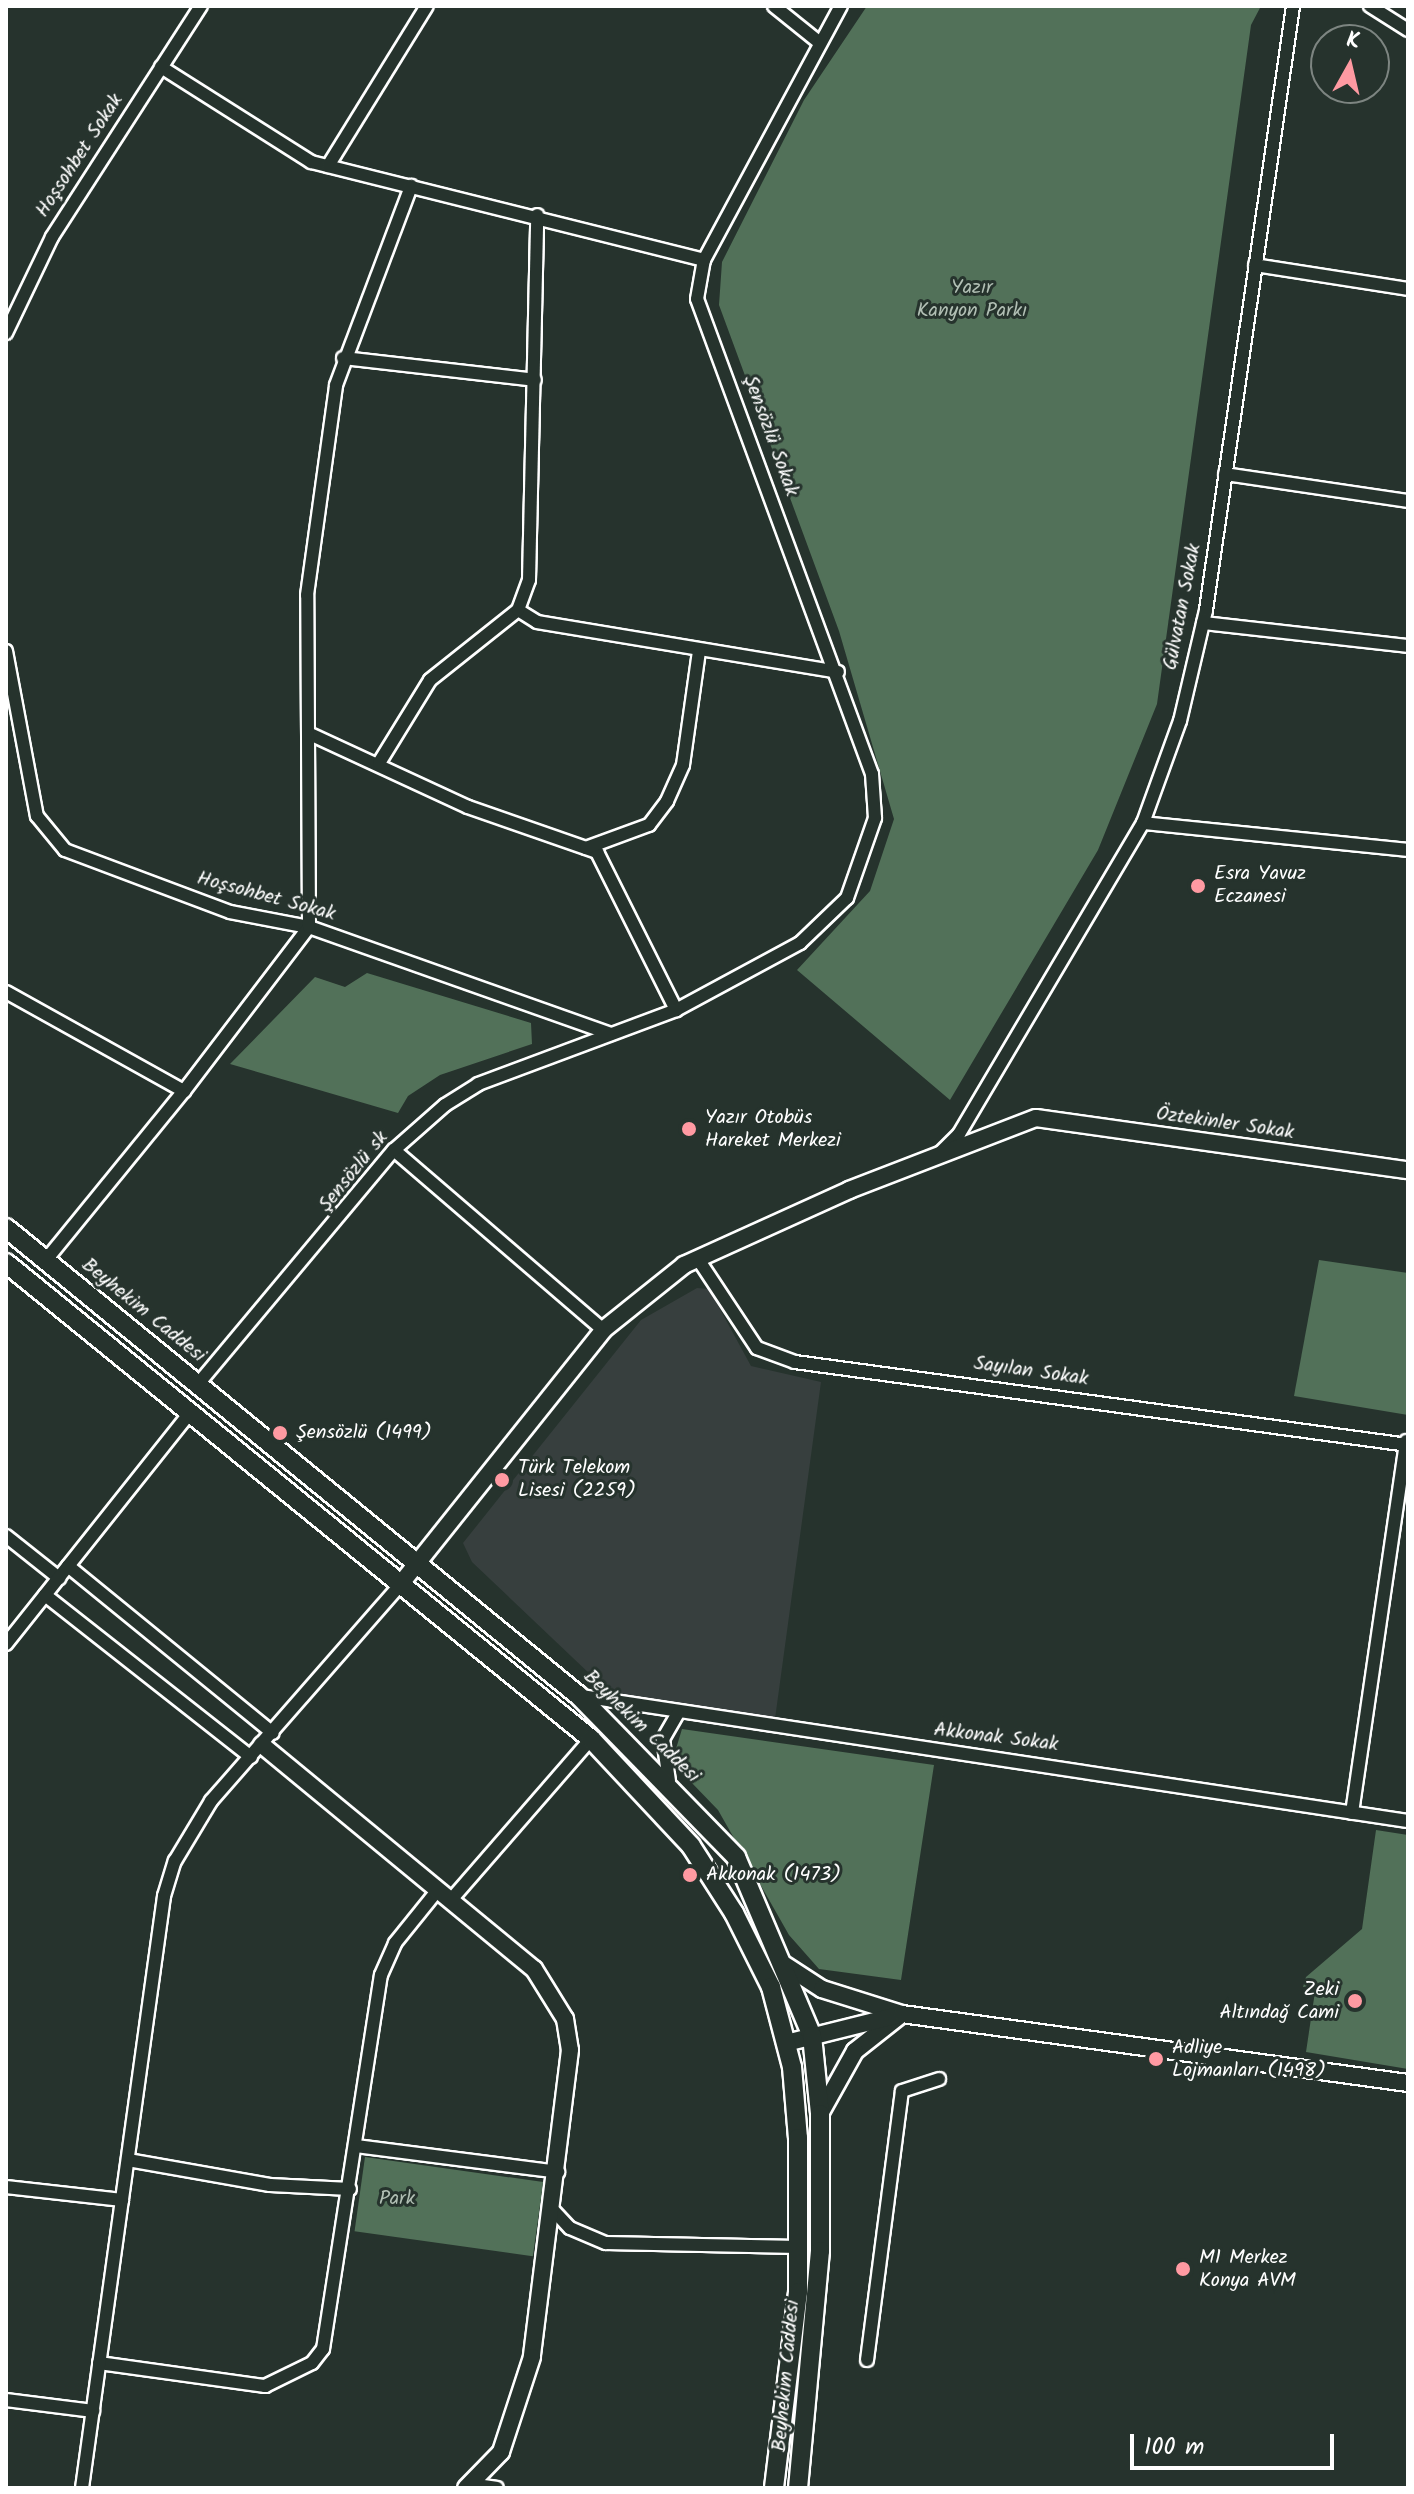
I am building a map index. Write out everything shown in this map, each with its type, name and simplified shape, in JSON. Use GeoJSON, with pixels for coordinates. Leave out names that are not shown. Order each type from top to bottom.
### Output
{"type":"FeatureCollection","features":[{"type":"Feature","properties":{"kind":"main road","name":"Beyhekim Caddesi"},"geometry":{"type":"LineString","coordinates":[[6,1228],[579,1696],[669,1781],[736,1857],[785,1965],[812,2036],[820,2114],[820,2251],[798,2488]]}},
{"type":"Feature","properties":{"kind":"main road","name":"Beyhekim Caddesi"},"geometry":{"type":"LineString","coordinates":[[6,1263],[399,1586],[591,1739],[691,1846],[734,1913],[771,1987],[786,2043],[798,2138],[798,2247],[774,2488]]}},
{"type":"Feature","properties":{"kind":"street","name":"Hoşsohbet Sokak"},"geometry":{"type":"LineString","coordinates":[[6,333],[8,314],[201,6]]}},
{"type":"Feature","properties":{"kind":"street"},"geometry":{"type":"LineString","coordinates":[[328,166],[427,6]]}},
{"type":"Feature","properties":{"kind":"street"},"geometry":{"type":"LineString","coordinates":[[774,6],[820,43]]}},
{"type":"Feature","properties":{"kind":"street","name":"Şensözlü Sokak"},"geometry":{"type":"LineString","coordinates":[[841,6],[704,260],[697,299],[838,672],[872,774],[875,818],[847,898]]}},
{"type":"Feature","properties":{"kind":"street","name":"Gülvatan Sokak"},"geometry":{"type":"LineString","coordinates":[[938,1155],[959,1134],[1143,823],[1180,721],[1203,623],[1293,6]]}},
{"type":"Feature","properties":{"kind":"street"},"geometry":{"type":"LineString","coordinates":[[1370,6],[1408,30]]}},
{"type":"Feature","properties":{"kind":"street"},"geometry":{"type":"LineString","coordinates":[[161,67],[243,123],[328,166],[537,215],[704,260]]}},
{"type":"Feature","properties":{"kind":"street"},"geometry":{"type":"LineString","coordinates":[[46,1260],[184,1091],[309,927],[307,595],[343,358],[411,186]]}},
{"type":"Feature","properties":{"kind":"street"},"geometry":{"type":"LineString","coordinates":[[379,763],[430,680],[518,610],[529,580],[537,215]]}},
{"type":"Feature","properties":{"kind":"street"},"geometry":{"type":"LineString","coordinates":[[1255,265],[1408,289]]}},
{"type":"Feature","properties":{"kind":"street"},"geometry":{"type":"LineString","coordinates":[[343,358],[535,380]]}},
{"type":"Feature","properties":{"kind":"street"},"geometry":{"type":"LineString","coordinates":[[1225,474],[1408,501]]}},
{"type":"Feature","properties":{"kind":"street"},"geometry":{"type":"LineString","coordinates":[[518,610],[537,622],[838,672]]}},
{"type":"Feature","properties":{"kind":"street"},"geometry":{"type":"LineString","coordinates":[[1203,623],[1408,646]]}},
{"type":"Feature","properties":{"kind":"street","name":"Hoşsohbet Sokak"},"geometry":{"type":"LineString","coordinates":[[6,651],[37,816],[65,850],[230,912],[309,927],[611,1034]]}},
{"type":"Feature","properties":{"kind":"street"},"geometry":{"type":"LineString","coordinates":[[586,848],[649,825],[667,801],[683,765],[699,651]]}},
{"type":"Feature","properties":{"kind":"street"},"geometry":{"type":"LineString","coordinates":[[310,734],[379,763],[468,807],[586,848],[609,864],[676,1010]]}},
{"type":"Feature","properties":{"kind":"street"},"geometry":{"type":"LineString","coordinates":[[1143,823],[1408,850]]}},
{"type":"Feature","properties":{"kind":"street","name":"Şensözlü sk"},"geometry":{"type":"LineString","coordinates":[[198,1384],[394,1150],[478,1084],[676,1010],[800,943],[847,898]]}},
{"type":"Feature","properties":{"kind":"street"},"geometry":{"type":"LineString","coordinates":[[8,999],[184,1091]]}},
{"type":"Feature","properties":{"kind":"street","name":"Öztekinler Sokak"},"geometry":{"type":"LineString","coordinates":[[938,1155],[1036,1118],[1408,1170]]}},
{"type":"Feature","properties":{"kind":"street"},"geometry":{"type":"LineString","coordinates":[[394,1150],[603,1330]]}},
{"type":"Feature","properties":{"kind":"street"},"geometry":{"type":"LineString","coordinates":[[82,2488],[164,1896],[211,1801],[399,1586],[603,1330],[698,1259],[938,1155]]}},
{"type":"Feature","properties":{"kind":"street","name":"Sayılan Sokak"},"geometry":{"type":"LineString","coordinates":[[698,1259],[757,1348],[795,1362],[1406,1443]]}},
{"type":"Feature","properties":{"kind":"street"},"geometry":{"type":"LineString","coordinates":[[6,1644],[189,1414]]}},
{"type":"Feature","properties":{"kind":"street"},"geometry":{"type":"LineString","coordinates":[[1352,1813],[1406,1443]]}},
{"type":"Feature","properties":{"kind":"street"},"geometry":{"type":"LineString","coordinates":[[6,1536],[59,1578]]}},
{"type":"Feature","properties":{"kind":"street"},"geometry":{"type":"LineString","coordinates":[[68,1566],[262,1745],[534,1969],[565,2019],[570,2050],[554,2211],[532,2357],[501,2452],[468,2486]]}},
{"type":"Feature","properties":{"kind":"street"},"geometry":{"type":"LineString","coordinates":[[45,1595],[262,1745]]}},
{"type":"Feature","properties":{"kind":"street","name":"Akkonak Sokak"},"geometry":{"type":"LineString","coordinates":[[579,1696],[1408,1821]]}},
{"type":"Feature","properties":{"kind":"street"},"geometry":{"type":"LineString","coordinates":[[669,1781],[663,1739],[678,1713]]}},
{"type":"Feature","properties":{"kind":"street"},"geometry":{"type":"LineString","coordinates":[[99,2363],[265,2386],[312,2363],[330,2322],[381,1975],[395,1943],[591,1739]]}},
{"type":"Feature","properties":{"kind":"street"},"geometry":{"type":"LineString","coordinates":[[785,1965],[822,1989],[902,2014],[1408,2083]]}},
{"type":"Feature","properties":{"kind":"street"},"geometry":{"type":"LineString","coordinates":[[786,2043],[902,2014]]}},
{"type":"Feature","properties":{"kind":"street"},"geometry":{"type":"LineString","coordinates":[[820,2114],[855,2051],[902,2014]]}},
{"type":"Feature","properties":{"kind":"street"},"geometry":{"type":"LineString","coordinates":[[867,2360],[902,2091],[939,2079]]}},
{"type":"Feature","properties":{"kind":"street"},"geometry":{"type":"LineString","coordinates":[[356,2146],[558,2172]]}},
{"type":"Feature","properties":{"kind":"street"},"geometry":{"type":"LineString","coordinates":[[128,2160],[270,2185],[350,2189]]}},
{"type":"Feature","properties":{"kind":"street"},"geometry":{"type":"LineString","coordinates":[[6,2187],[122,2200]]}},
{"type":"Feature","properties":{"kind":"street"},"geometry":{"type":"LineString","coordinates":[[554,2211],[570,2228],[606,2243],[798,2247]]}},
{"type":"Feature","properties":{"kind":"street"},"geometry":{"type":"LineString","coordinates":[[6,2400],[93,2411]]}},
{"type":"Feature","properties":{"kind":"street"},"geometry":{"type":"LineString","coordinates":[[468,2486],[497,2488]]}},
{"type":"Feature","properties":{"kind":"shaded area"},"geometry":{"type":"Polygon","coordinates":[[[697,1288],[709,1289],[751,1366],[821,1382],[775,1719],[612,1695],[472,1562],[463,1543],[641,1320],[697,1288]]]}},
{"type":"Feature","properties":{"kind":"green space","name":"Yazır Kanyon Parkı"},"geometry":{"type":"Polygon","coordinates":[[[867,6],[1261,6],[1251,25],[1157,704],[1098,850],[950,1100],[797,970],[870,891],[894,819],[839,631],[719,305],[722,262],[804,100],[867,6]]]}},
{"type":"Feature","properties":{"kind":"green space"},"geometry":{"type":"Polygon","coordinates":[[[367,973],[531,1023],[532,1044],[440,1075],[408,1096],[398,1113],[230,1064],[315,977],[345,987],[367,973]]]}},
{"type":"Feature","properties":{"kind":"green space"},"geometry":{"type":"Polygon","coordinates":[[[1319,1260],[1408,1273],[1408,1415],[1294,1396],[1319,1260]]]}},
{"type":"Feature","properties":{"kind":"green space"},"geometry":{"type":"Polygon","coordinates":[[[682,1729],[934,1765],[901,1980],[819,1969],[789,1935],[718,1810],[690,1781],[675,1752],[682,1729]]]}},
{"type":"Feature","properties":{"kind":"green space"},"geometry":{"type":"Polygon","coordinates":[[[1376,1830],[1408,1835],[1408,2069],[1306,2052],[1316,1985],[1303,1987],[1306,1977],[1362,1929],[1376,1830]]]}},
{"type":"Feature","properties":{"kind":"green space","name":"Park"},"geometry":{"type":"Polygon","coordinates":[[[365,2157],[543,2182],[533,2256],[355,2231],[365,2157]]]}},
{"type":"Feature","properties":{"kind":"place","name":"Esra Yavuz Eczanesi"},"geometry":{"type":"Point","coordinates":[1198,886]}},
{"type":"Feature","properties":{"kind":"place","name":"Yazır Otobüs Hareket Merkezi"},"geometry":{"type":"Point","coordinates":[689,1129]}},
{"type":"Feature","properties":{"kind":"place","name":"Şensözlü (1499)"},"geometry":{"type":"Point","coordinates":[280,1433]}},
{"type":"Feature","properties":{"kind":"place","name":"Türk Telekom Lisesi (2259)"},"geometry":{"type":"Point","coordinates":[502,1480]}},
{"type":"Feature","properties":{"kind":"place","name":"Akkonak (1473)"},"geometry":{"type":"Point","coordinates":[690,1875]}},
{"type":"Feature","properties":{"kind":"place","name":"Zeki Altındağ Cami"},"geometry":{"type":"Point","coordinates":[1355,2001]}},
{"type":"Feature","properties":{"kind":"place","name":"Adliye Lojmanları (1498)"},"geometry":{"type":"Point","coordinates":[1156,2059]}},
{"type":"Feature","properties":{"kind":"place","name":"M1 Merkez Konya AVM"},"geometry":{"type":"Point","coordinates":[1183,2269]}}]}
